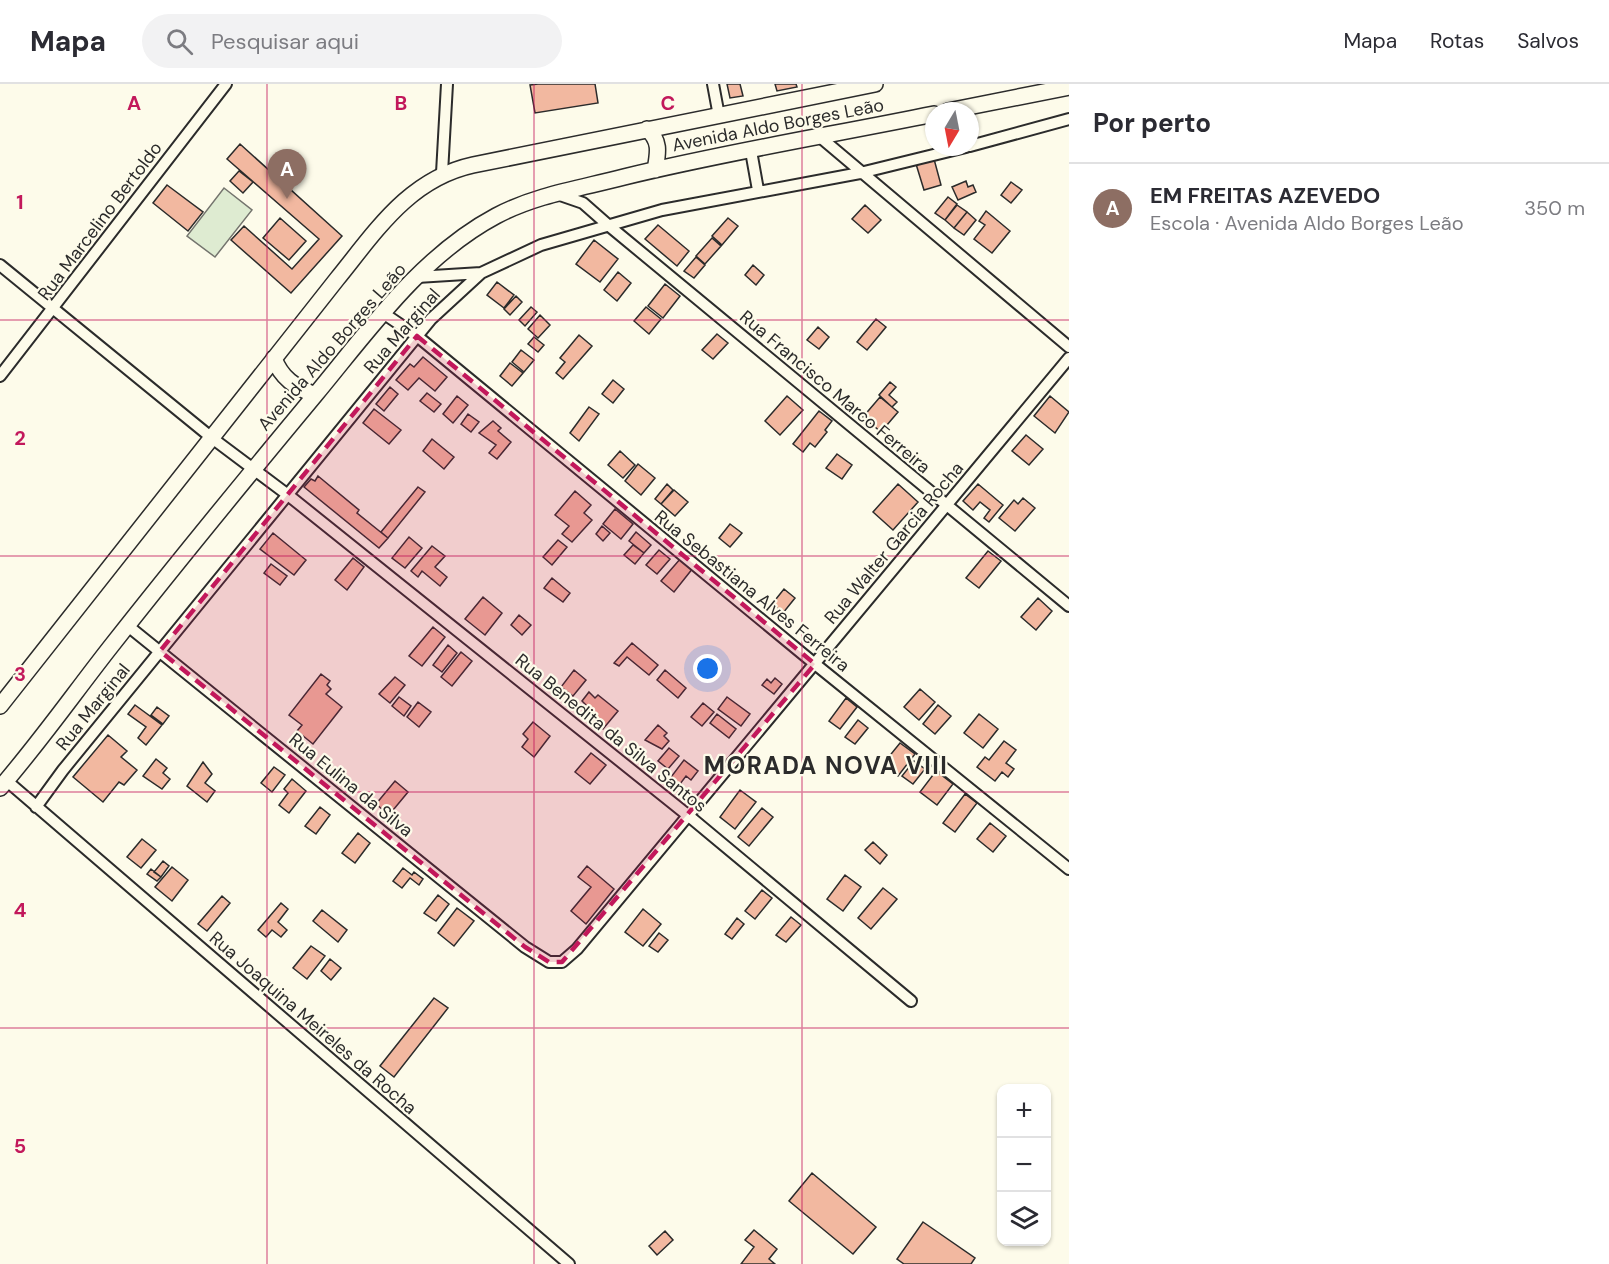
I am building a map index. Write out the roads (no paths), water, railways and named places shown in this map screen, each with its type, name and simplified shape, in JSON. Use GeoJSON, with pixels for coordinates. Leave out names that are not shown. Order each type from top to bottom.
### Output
{"type":"FeatureCollection","features":[{"type":"Feature","properties":{"kind":"street","name":"Rua Marcelino Bertoldo"},"geometry":{"type":"LineString","coordinates":[[0,376],[226,84]]}},
{"type":"Feature","properties":{"kind":"street"},"geometry":{"type":"LineString","coordinates":[[442,173],[447,84]]}},
{"type":"Feature","properties":{"kind":"street"},"geometry":{"type":"LineString","coordinates":[[712,84],[719,116]]}},
{"type":"Feature","properties":{"kind":"street","name":"Avenida Aldo Borges Leão"},"geometry":{"type":"LineString","coordinates":[[0,706],[274,358],[384,221],[408,195],[442,173],[481,163],[875,84]]}},
{"type":"Feature","properties":{"kind":"street"},"geometry":{"type":"LineString","coordinates":[[979,105],[1069,87]]}},
{"type":"Feature","properties":{"kind":"street","name":"Avenida Aldo Borges Leão"},"geometry":{"type":"LineString","coordinates":[[3,784],[254,470],[384,313],[417,277],[472,230],[521,205],[557,194],[655,170],[925,116]]}},
{"type":"Feature","properties":{"kind":"street","name":"Rua Marginal"},"geometry":{"type":"LineString","coordinates":[[979,143],[1069,119]]}},
{"type":"Feature","properties":{"kind":"street"},"geometry":{"type":"LineString","coordinates":[[647,129],[655,136],[658,144],[655,170]]}},
{"type":"Feature","properties":{"kind":"street"},"geometry":{"type":"LineString","coordinates":[[820,137],[1069,348]]}},
{"type":"Feature","properties":{"kind":"street"},"geometry":{"type":"LineString","coordinates":[[751,151],[758,190]]}},
{"type":"Feature","properties":{"kind":"street","name":"Rua Marginal"},"geometry":{"type":"LineString","coordinates":[[36,807],[417,336],[446,303],[481,273],[541,245],[662,210],[758,190],[860,173],[928,156]]}},
{"type":"Feature","properties":{"kind":"street","name":"Rua Francisco Marco Ferreira"},"geometry":{"type":"LineString","coordinates":[[557,194],[584,203],[1069,606]]}},
{"type":"Feature","properties":{"kind":"street","name":"Rua Benedita da Silva Santos"},"geometry":{"type":"LineString","coordinates":[[0,265],[212,438],[288,495],[690,817],[911,1001]]}},
{"type":"Feature","properties":{"kind":"street"},"geometry":{"type":"LineString","coordinates":[[417,277],[481,273]]}},
{"type":"Feature","properties":{"kind":"street","name":"Rua Sebastiana Alves Ferreira"},"geometry":{"type":"LineString","coordinates":[[384,313],[417,336],[815,664],[1069,869]]}},
{"type":"Feature","properties":{"kind":"street"},"geometry":{"type":"LineString","coordinates":[[274,358],[279,371],[286,379],[315,395]]}},
{"type":"Feature","properties":{"kind":"street","name":"Rua Walter Garcia Rocha"},"geometry":{"type":"LineString","coordinates":[[556,963],[567,960],[690,817],[1069,358]]}},
{"type":"Feature","properties":{"kind":"street","name":"Rua Eulina da Silva"},"geometry":{"type":"LineString","coordinates":[[128,626],[508,934],[538,957],[556,963]]}},
{"type":"Feature","properties":{"kind":"street","name":"Rua Joaquina Meireles da Rocha"},"geometry":{"type":"LineString","coordinates":[[3,784],[36,807],[569,1264]]}},
{"type":"Feature","properties":{"kind":"place","name":"EM FREITAS AZEVEDO"},"geometry":{"type":"Point","coordinates":[287,199]}},
{"type":"Feature","properties":{"kind":"district","name":"MORADA NOVA VIII"},"geometry":{"type":"Point","coordinates":[826,766]}}]}
